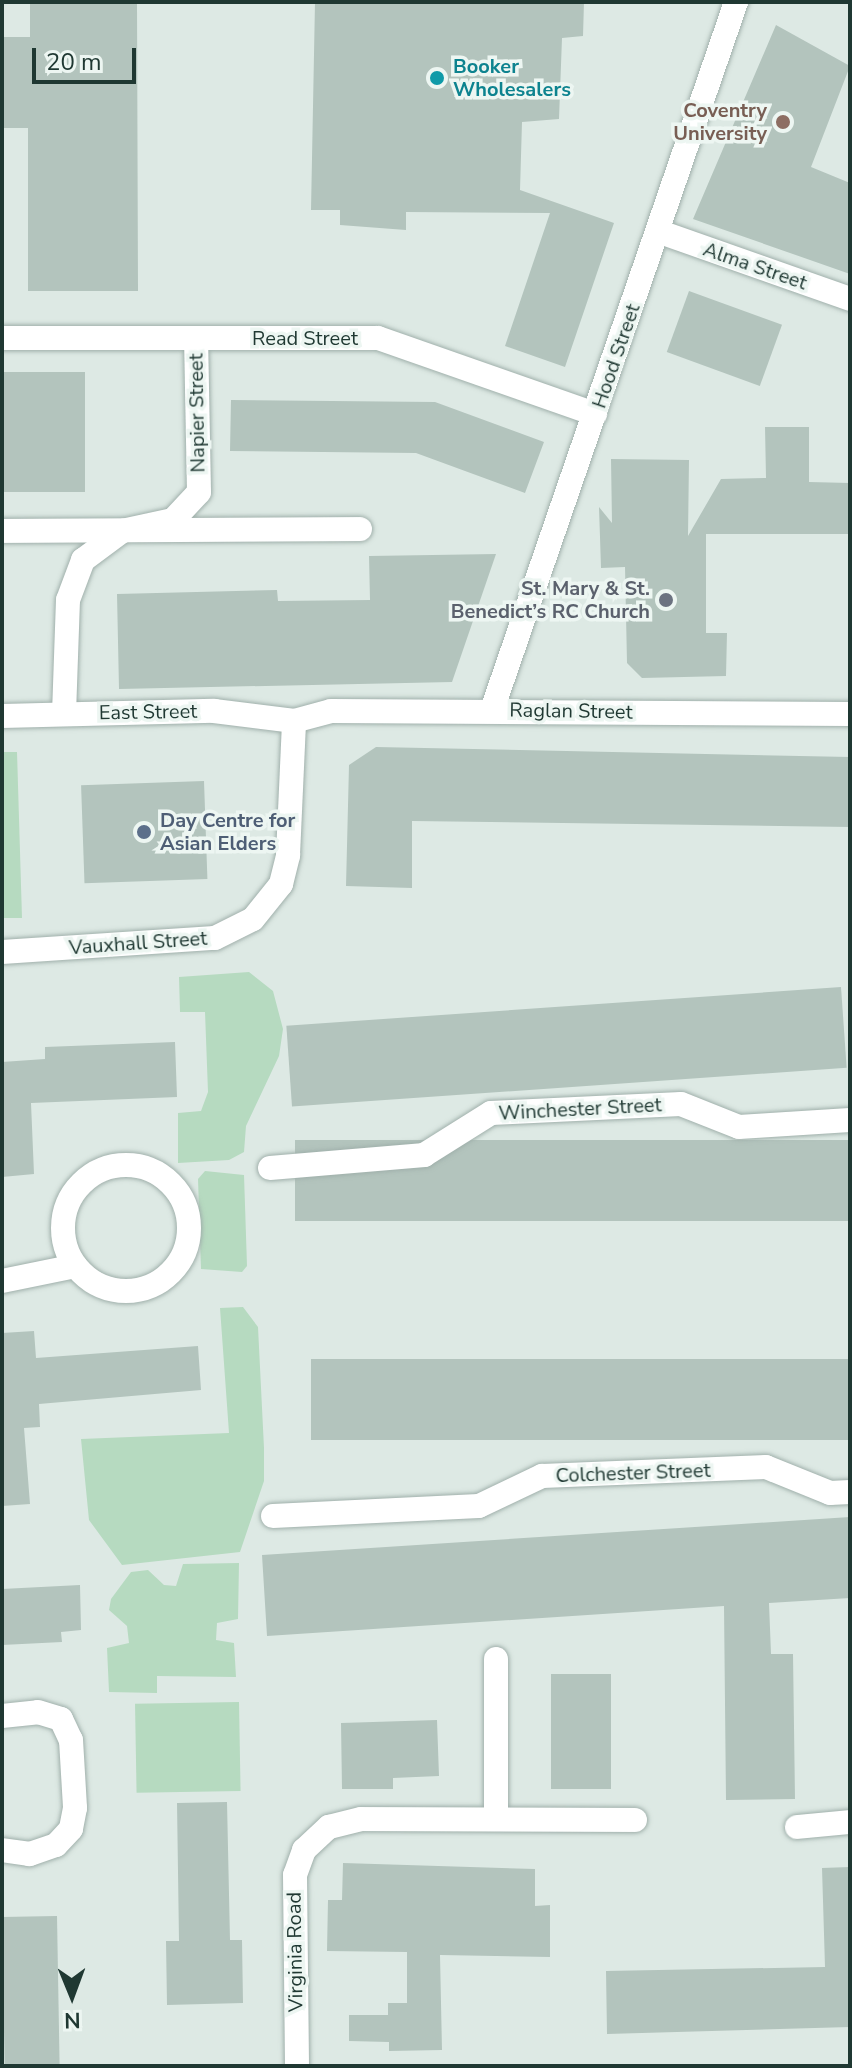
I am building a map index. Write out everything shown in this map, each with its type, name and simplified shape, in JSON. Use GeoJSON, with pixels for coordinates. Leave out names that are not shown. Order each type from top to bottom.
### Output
{"type":"FeatureCollection","features":[{"type":"Feature","properties":{"kind":"street","name":"Hood Street"},"geometry":{"type":"LineString","coordinates":[[492,710],[660,232],[736,2]]}},
{"type":"Feature","properties":{"kind":"street","name":"Alma Street"},"geometry":{"type":"LineString","coordinates":[[660,232],[850,299]]}},
{"type":"Feature","properties":{"kind":"street","name":"Read Street"},"geometry":{"type":"LineString","coordinates":[[2,338],[378,338],[595,414]]}},
{"type":"Feature","properties":{"kind":"street","name":"Napier Street"},"geometry":{"type":"LineString","coordinates":[[64,714],[68,600],[83,560],[122,531],[173,520],[199,492],[196,339]]}},
{"type":"Feature","properties":{"kind":"street","name":"Napier Street"},"geometry":{"type":"LineString","coordinates":[[2,531],[360,529]]}},
{"type":"Feature","properties":{"kind":"street","name":"East Street"},"geometry":{"type":"LineString","coordinates":[[2,716],[214,711],[294,721]]}},
{"type":"Feature","properties":{"kind":"street","name":"Raglan Street"},"geometry":{"type":"LineString","coordinates":[[294,721],[331,711],[850,714]]}},
{"type":"Feature","properties":{"kind":"street","name":"Vauxhall Street"},"geometry":{"type":"LineString","coordinates":[[2,952],[215,938],[253,919],[281,884],[288,855],[294,721]]}},
{"type":"Feature","properties":{"kind":"street","name":"Winchester Street"},"geometry":{"type":"LineString","coordinates":[[270,1168],[424,1155],[491,1113],[681,1104],[739,1127],[850,1120]]}},
{"type":"Feature","properties":{"kind":"street"},"geometry":{"type":"LineString","coordinates":[[2,1281],[70,1269],[104,1288],[126,1291],[166,1278],[188,1246],[190,1225],[172,1182],[141,1165],[119,1164],[96,1171],[76,1188],[62,1231],[70,1269]]}},
{"type":"Feature","properties":{"kind":"street","name":"Colchester Street"},"geometry":{"type":"LineString","coordinates":[[273,1516],[479,1506],[542,1476],[766,1467],[830,1493],[850,1492]]}},
{"type":"Feature","properties":{"kind":"street"},"geometry":{"type":"LineString","coordinates":[[496,1659],[496,1819]]}},
{"type":"Feature","properties":{"kind":"street"},"geometry":{"type":"LineString","coordinates":[[2,1716],[38,1712],[61,1719],[71,1740],[75,1783],[73,1822],[64,1838],[30,1854],[2,1850]]}},
{"type":"Feature","properties":{"kind":"street","name":"Virginia Road"},"geometry":{"type":"LineString","coordinates":[[297,2066],[293,1888],[304,1850],[329,1827],[348,1821],[635,1820]]}},
{"type":"Feature","properties":{"kind":"street"},"geometry":{"type":"LineString","coordinates":[[797,1827],[850,1822]]}},
{"type":"Feature","properties":{"kind":"green space"},"geometry":{"type":"Polygon","coordinates":[[[2,752],[17,752],[22,918],[2,918],[2,752]]]}},
{"type":"Feature","properties":{"kind":"green space"},"geometry":{"type":"Polygon","coordinates":[[[249,972],[273,991],[283,1029],[279,1056],[246,1126],[244,1152],[229,1160],[178,1163],[178,1113],[201,1111],[208,1092],[205,1012],[180,1012],[179,977],[249,972]]]}},
{"type":"Feature","properties":{"kind":"green space"},"geometry":{"type":"Polygon","coordinates":[[[205,1171],[244,1175],[247,1266],[242,1272],[201,1269],[198,1179],[205,1171]]]}},
{"type":"Feature","properties":{"kind":"green space"},"geometry":{"type":"Polygon","coordinates":[[[243,1307],[258,1327],[264,1481],[240,1552],[122,1565],[89,1520],[81,1439],[229,1433],[220,1308],[243,1307]]]}},
{"type":"Feature","properties":{"kind":"green space"},"geometry":{"type":"Polygon","coordinates":[[[239,1563],[238,1619],[217,1623],[216,1640],[234,1643],[236,1677],[157,1676],[157,1693],[109,1692],[107,1648],[129,1643],[127,1626],[109,1610],[111,1599],[131,1572],[148,1570],[164,1585],[176,1586],[183,1564],[239,1563]]]}},
{"type":"Feature","properties":{"kind":"green space"},"geometry":{"type":"Polygon","coordinates":[[[239,1702],[241,1791],[137,1793],[135,1704],[239,1702]]]}},
{"type":"Feature","properties":{"kind":"building"},"geometry":{"type":"Polygon","coordinates":[[[30,2],[137,2],[138,291],[28,291],[28,128],[2,128],[2,37],[30,37],[30,2]]]}},
{"type":"Feature","properties":{"kind":"building","name":"Booker Wholesalers"},"geometry":{"type":"Polygon","coordinates":[[[315,2],[584,2],[583,36],[562,38],[559,119],[522,122],[520,190],[614,223],[565,367],[505,346],[550,213],[406,212],[406,230],[340,225],[340,210],[311,210],[315,2]]]}},
{"type":"Feature","properties":{"kind":"building","name":"Coventry University"},"geometry":{"type":"Polygon","coordinates":[[[776,25],[850,66],[811,167],[850,183],[850,274],[693,219],[776,25]]]}},
{"type":"Feature","properties":{"kind":"building"},"geometry":{"type":"Polygon","coordinates":[[[689,291],[782,325],[760,386],[667,352],[689,291]]]}},
{"type":"Feature","properties":{"kind":"building"},"geometry":{"type":"Polygon","coordinates":[[[2,372],[85,372],[85,492],[2,492],[2,372]]]}},
{"type":"Feature","properties":{"kind":"building"},"geometry":{"type":"Polygon","coordinates":[[[231,400],[435,402],[544,442],[525,493],[416,453],[230,451],[231,400]]]}},
{"type":"Feature","properties":{"kind":"building"},"geometry":{"type":"Polygon","coordinates":[[[765,427],[809,427],[809,482],[850,483],[850,534],[706,534],[706,633],[727,633],[726,676],[642,678],[627,663],[625,567],[601,568],[599,507],[612,523],[611,459],[689,460],[688,536],[721,479],[766,478],[765,427]]]}},
{"type":"Feature","properties":{"kind":"building"},"geometry":{"type":"Polygon","coordinates":[[[496,554],[452,682],[119,689],[117,594],[277,590],[278,601],[370,600],[369,556],[496,554]]]}},
{"type":"Feature","properties":{"kind":"building"},"geometry":{"type":"Polygon","coordinates":[[[376,747],[850,757],[850,827],[412,821],[412,888],[346,886],[349,765],[376,747]]]}},
{"type":"Feature","properties":{"kind":"building","name":"Day Centre for Asian Elders"},"geometry":{"type":"Polygon","coordinates":[[[204,781],[207,879],[84,883],[81,785],[204,781]]]}},
{"type":"Feature","properties":{"kind":"building"},"geometry":{"type":"Polygon","coordinates":[[[841,987],[847,1068],[292,1107],[286,1026],[841,987]]]}},
{"type":"Feature","properties":{"kind":"building"},"geometry":{"type":"Polygon","coordinates":[[[175,1042],[177,1097],[31,1103],[34,1174],[2,1177],[2,1062],[45,1059],[45,1047],[175,1042]]]}},
{"type":"Feature","properties":{"kind":"building"},"geometry":{"type":"Polygon","coordinates":[[[295,1140],[850,1140],[850,1221],[295,1221],[295,1140]]]}},
{"type":"Feature","properties":{"kind":"building"},"geometry":{"type":"Polygon","coordinates":[[[34,1331],[36,1358],[198,1346],[201,1390],[39,1404],[40,1427],[24,1428],[30,1504],[2,1506],[2,1333],[34,1331]]]}},
{"type":"Feature","properties":{"kind":"building"},"geometry":{"type":"Polygon","coordinates":[[[311,1359],[850,1359],[850,1440],[311,1440],[311,1359]]]}},
{"type":"Feature","properties":{"kind":"building"},"geometry":{"type":"Polygon","coordinates":[[[850,1517],[850,1598],[769,1603],[771,1654],[793,1654],[795,1799],[726,1800],[724,1606],[267,1636],[262,1555],[850,1517]]]}},
{"type":"Feature","properties":{"kind":"building"},"geometry":{"type":"Polygon","coordinates":[[[80,1585],[81,1630],[61,1632],[62,1642],[2,1645],[2,1589],[80,1585]]]}},
{"type":"Feature","properties":{"kind":"building"},"geometry":{"type":"Polygon","coordinates":[[[551,1674],[611,1674],[611,1789],[551,1789],[551,1674]]]}},
{"type":"Feature","properties":{"kind":"building"},"geometry":{"type":"Polygon","coordinates":[[[437,1720],[439,1776],[393,1778],[393,1789],[342,1789],[341,1723],[437,1720]]]}},
{"type":"Feature","properties":{"kind":"building"},"geometry":{"type":"Polygon","coordinates":[[[227,1802],[230,1940],[242,1940],[243,2003],[167,2005],[166,1941],[179,1941],[177,1803],[227,1802]]]}},
{"type":"Feature","properties":{"kind":"building"},"geometry":{"type":"Polygon","coordinates":[[[343,1863],[535,1869],[535,1906],[550,1905],[550,1957],[440,1955],[442,2050],[389,2051],[389,2042],[349,2041],[349,2015],[388,2015],[388,2003],[407,2003],[407,1952],[327,1951],[328,1900],[342,1900],[343,1863]]]}},
{"type":"Feature","properties":{"kind":"building"},"geometry":{"type":"Polygon","coordinates":[[[850,1867],[850,2027],[607,2034],[606,1971],[825,1967],[822,1868],[850,1867]]]}},
{"type":"Feature","properties":{"kind":"building"},"geometry":{"type":"Polygon","coordinates":[[[57,1916],[60,2066],[5,2066],[2,1917],[57,1916]]]}},
{"type":"Feature","properties":{"kind":"place","name":"Booker Wholesalers"},"geometry":{"type":"Point","coordinates":[437,78]}},
{"type":"Feature","properties":{"kind":"place","name":"Coventry University"},"geometry":{"type":"Point","coordinates":[783,122]}},
{"type":"Feature","properties":{"kind":"place","name":"St. Mary & St. Benedict’s RC Church"},"geometry":{"type":"Point","coordinates":[666,600]}},
{"type":"Feature","properties":{"kind":"place","name":"Day Centre for Asian Elders"},"geometry":{"type":"Point","coordinates":[144,832]}}]}
